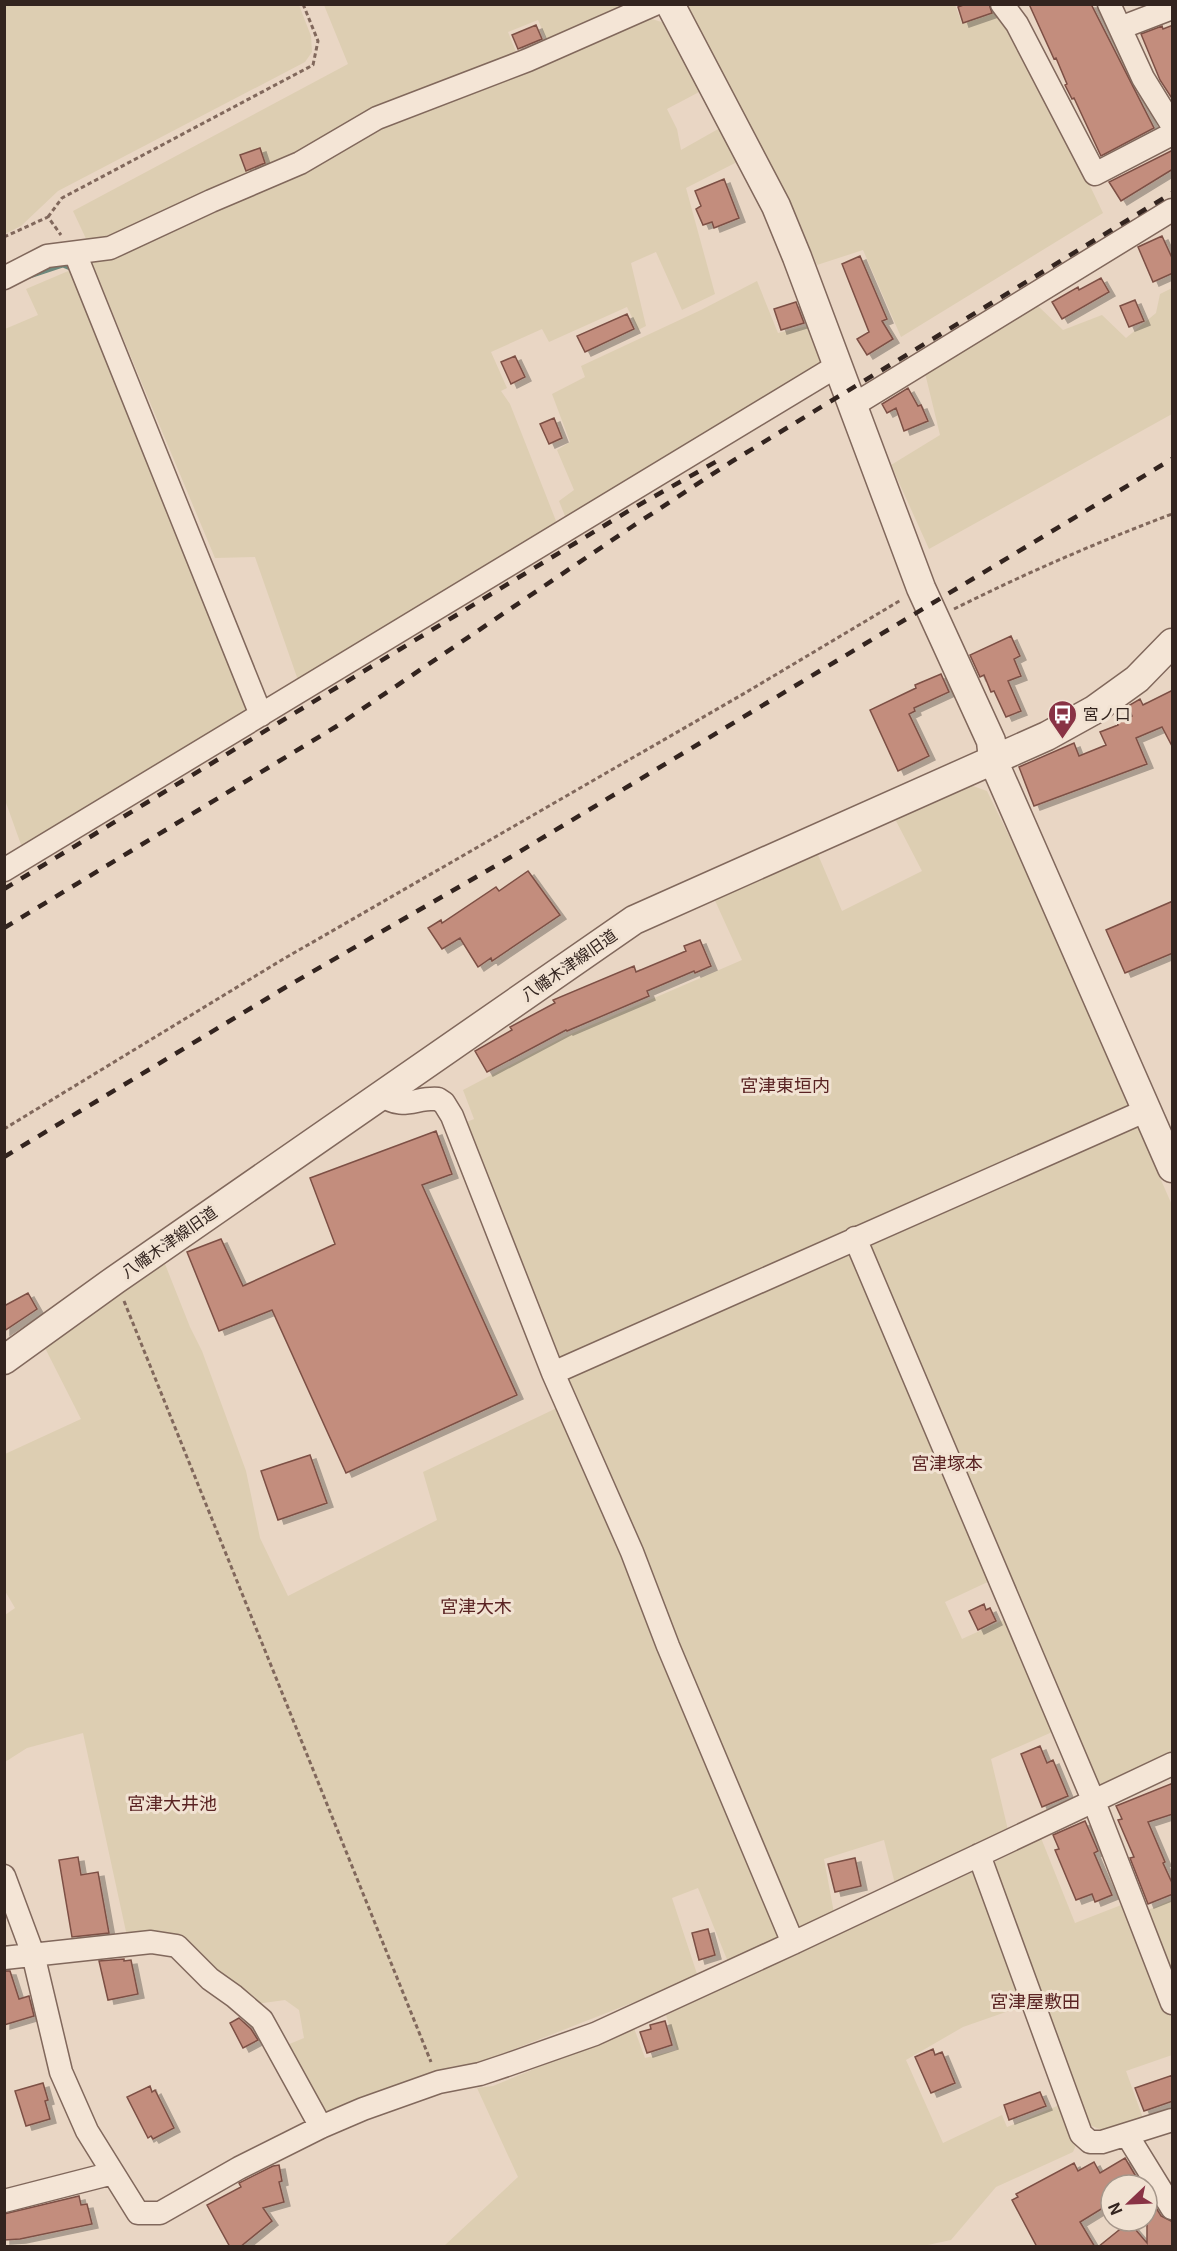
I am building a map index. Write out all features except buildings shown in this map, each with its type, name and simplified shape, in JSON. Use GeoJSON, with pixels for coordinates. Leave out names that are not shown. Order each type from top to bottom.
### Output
{"type":"FeatureCollection","features":[{"type":"Feature","properties":{"kind":"street"},"geometry":{"type":"LineString","coordinates":[[4,278],[47,256],[110,248],[300,163],[377,118],[528,60],[655,4]]}},
{"type":"Feature","properties":{"kind":"street"},"geometry":{"type":"LineString","coordinates":[[670,4],[776,206],[921,588],[992,741],[993,760],[1173,1168]]}},
{"type":"Feature","properties":{"kind":"street"},"geometry":{"type":"LineString","coordinates":[[1002,4],[1017,24],[1095,174],[1173,134]]}},
{"type":"Feature","properties":{"kind":"street"},"geometry":{"type":"LineString","coordinates":[[1109,4],[1143,78],[1173,125]]}},
{"type":"Feature","properties":{"kind":"street"},"geometry":{"type":"LineString","coordinates":[[1120,28],[1173,8]]}},
{"type":"Feature","properties":{"kind":"street"},"geometry":{"type":"LineString","coordinates":[[852,406],[1173,210]]}},
{"type":"Feature","properties":{"kind":"street"},"geometry":{"type":"LineString","coordinates":[[75,253],[261,715]]}},
{"type":"Feature","properties":{"kind":"street"},"geometry":{"type":"LineString","coordinates":[[4,870],[837,366]]}},
{"type":"Feature","properties":{"kind":"street","name":"八幡木津線旧道"},"geometry":{"type":"LineString","coordinates":[[4,1360],[115,1280],[634,920],[1047,736],[1094,710],[1137,679],[1173,643]]}},
{"type":"Feature","properties":{"kind":"street"},"geometry":{"type":"LineString","coordinates":[[382,1095],[391,1102],[410,1103],[438,1099],[444,1103],[452,1116],[553,1373],[632,1552],[668,1646],[793,1943]]}},
{"type":"Feature","properties":{"kind":"street"},"geometry":{"type":"LineString","coordinates":[[553,1373],[1148,1110]]}},
{"type":"Feature","properties":{"kind":"street"},"geometry":{"type":"LineString","coordinates":[[855,1238],[1094,1802],[1173,2003]]}},
{"type":"Feature","properties":{"kind":"street"},"geometry":{"type":"LineString","coordinates":[[4,1876],[33,1954],[61,2072],[87,2131],[138,2213],[160,2213],[239,2168],[321,2127],[363,2109],[440,2082],[489,2071],[595,2034],[1173,1764]]}},
{"type":"Feature","properties":{"kind":"street"},"geometry":{"type":"LineString","coordinates":[[979,1855],[1081,2134],[1090,2142],[1102,2142],[1173,2120]]}},
{"type":"Feature","properties":{"kind":"street"},"geometry":{"type":"LineString","coordinates":[[4,1958],[151,1942],[177,1946],[210,1979],[262,2020],[321,2127]]}},
{"type":"Feature","properties":{"kind":"street"},"geometry":{"type":"LineString","coordinates":[[1127,2135],[1173,2208]]}},
{"type":"Feature","properties":{"kind":"street"},"geometry":{"type":"LineString","coordinates":[[4,2201],[113,2173]]}},
{"type":"Feature","properties":{"kind":"path"},"geometry":{"type":"LineString","coordinates":[[4,237],[48,217],[62,198],[314,65],[318,41],[303,4]]}},
{"type":"Feature","properties":{"kind":"path"},"geometry":{"type":"LineString","coordinates":[[48,217],[75,253]]}},
{"type":"Feature","properties":{"kind":"path"},"geometry":{"type":"LineString","coordinates":[[936,619],[1015,578],[1093,544],[1173,514]]}},
{"type":"Feature","properties":{"kind":"path"},"geometry":{"type":"LineString","coordinates":[[4,1129],[300,950],[745,693],[921,588]]}},
{"type":"Feature","properties":{"kind":"path"},"geometry":{"type":"LineString","coordinates":[[115,1280],[440,2082]]}},
{"type":"Feature","properties":{"kind":"shaded area"},"geometry":{"type":"Polygon","coordinates":[[[5,4],[299,5],[311,36],[312,52],[305,62],[58,191],[21,226],[5,234],[5,4]]]}},
{"type":"Feature","properties":{"kind":"shaded area"},"geometry":{"type":"Polygon","coordinates":[[[324,5],[630,5],[548,43],[538,20],[508,32],[518,57],[110,242],[88,243],[73,211],[348,64],[324,5]]]}},
{"type":"Feature","properties":{"kind":"shaded area"},"geometry":{"type":"Polygon","coordinates":[[[684,5],[955,5],[962,23],[1000,10],[1056,115],[1103,213],[901,337],[863,250],[817,265],[798,219],[684,5]]]}},
{"type":"Feature","properties":{"kind":"shaded area"},"geometry":{"type":"Polygon","coordinates":[[[645,17],[665,23],[701,91],[667,109],[677,129],[681,150],[720,128],[737,162],[686,188],[715,294],[682,310],[656,252],[631,263],[646,326],[638,330],[627,307],[549,342],[542,329],[491,352],[507,388],[501,391],[510,404],[558,526],[299,683],[255,557],[215,558],[90,259],[383,123],[645,17]]]}},
{"type":"Feature","properties":{"kind":"shaded area"},"geometry":{"type":"Polygon","coordinates":[[[73,269],[233,662],[248,713],[24,853],[5,800],[5,329],[38,315],[26,289],[73,269]]]}},
{"type":"Feature","properties":{"kind":"shaded area"},"geometry":{"type":"Polygon","coordinates":[[[757,281],[778,333],[808,326],[823,360],[819,369],[567,521],[559,501],[574,490],[557,450],[570,442],[552,394],[585,377],[581,366],[757,281]]]}},
{"type":"Feature","properties":{"kind":"shaded area"},"geometry":{"type":"Polygon","coordinates":[[[1172,288],[1172,414],[929,549],[891,465],[940,435],[925,373],[1037,305],[1063,330],[1102,315],[1126,338],[1156,313],[1160,294],[1172,288]]]}},
{"type":"Feature","properties":{"kind":"shaded area"},"geometry":{"type":"Polygon","coordinates":[[[970,785],[987,791],[1065,950],[1130,1112],[556,1363],[462,1124],[474,1119],[463,1090],[564,1037],[742,960],[712,894],[816,850],[842,911],[922,871],[895,819],[970,785]]]}},
{"type":"Feature","properties":{"kind":"shaded area"},"geometry":{"type":"Polygon","coordinates":[[[1135,1121],[1172,1205],[1172,1753],[1097,1789],[862,1244],[1135,1121]]]}},
{"type":"Feature","properties":{"kind":"shaded area"},"geometry":{"type":"Polygon","coordinates":[[[851,1248],[994,1579],[945,1602],[962,1639],[1010,1617],[1059,1729],[991,1759],[1008,1830],[895,1884],[884,1840],[824,1859],[834,1913],[793,1932],[563,1379],[851,1248]]]}},
{"type":"Feature","properties":{"kind":"shaded area"},"geometry":{"type":"Polygon","coordinates":[[[165,1264],[202,1351],[246,1471],[260,1538],[288,1596],[437,1520],[423,1472],[561,1406],[783,1937],[728,1962],[698,1888],[672,1898],[698,1977],[479,2063],[450,2067],[341,2115],[325,2113],[287,2045],[304,2038],[299,2010],[285,2000],[256,2004],[173,1938],[128,1941],[83,1733],[27,1748],[5,1762],[5,1615],[15,1608],[5,1591],[5,1454],[81,1419],[44,1346],[165,1264]]]}},
{"type":"Feature","properties":{"kind":"shaded area"},"geometry":{"type":"Polygon","coordinates":[[[1041,1838],[1075,1923],[1129,1902],[1172,2016],[1172,2055],[1126,2071],[1144,2121],[1110,2133],[1084,2123],[989,1865],[1041,1838]]]}},
{"type":"Feature","properties":{"kind":"shaded area"},"geometry":{"type":"Polygon","coordinates":[[[977,1870],[1026,2005],[963,2027],[906,2060],[943,2143],[1002,2115],[1007,2127],[1062,2104],[1077,2143],[1073,2152],[996,2187],[951,2240],[923,2246],[444,2246],[518,2177],[477,2088],[493,2086],[634,2028],[645,2058],[677,2050],[666,2015],[977,1870]]]}},
{"type":"Feature","properties":{"kind":"shaded area"},"geometry":{"type":"Polygon","coordinates":[[[1172,1900],[1172,1990],[1143,1912],[1172,1900]]]}},
{"type":"Feature","properties":{"kind":"waterway"},"geometry":{"type":"LineString","coordinates":[[30,276],[63,265],[75,270]]}},
{"type":"Feature","properties":{"kind":"railway"},"geometry":{"type":"LineString","coordinates":[[4,928],[337,726],[731,462],[1172,193]]}},
{"type":"Feature","properties":{"kind":"railway"},"geometry":{"type":"LineString","coordinates":[[4,1157],[286,987],[509,858],[1172,459]]}},
{"type":"Feature","properties":{"kind":"railway"},"geometry":{"type":"LineString","coordinates":[[4,889],[630,510],[719,460]]}},
{"type":"Feature","properties":{"kind":"place","name":"宮ノ口"},"geometry":{"type":"Point","coordinates":[1062,740]}},
{"type":"Feature","properties":{"kind":"district","name":"宮津東垣内"},"geometry":{"type":"Point","coordinates":[785,1086]}},
{"type":"Feature","properties":{"kind":"district","name":"宮津塚本"},"geometry":{"type":"Point","coordinates":[947,1464]}},
{"type":"Feature","properties":{"kind":"district","name":"宮津大木"},"geometry":{"type":"Point","coordinates":[476,1607]}},
{"type":"Feature","properties":{"kind":"district","name":"宮津大井池"},"geometry":{"type":"Point","coordinates":[172,1804]}},
{"type":"Feature","properties":{"kind":"district","name":"宮津屋敷田"},"geometry":{"type":"Point","coordinates":[1035,2002]}}]}
